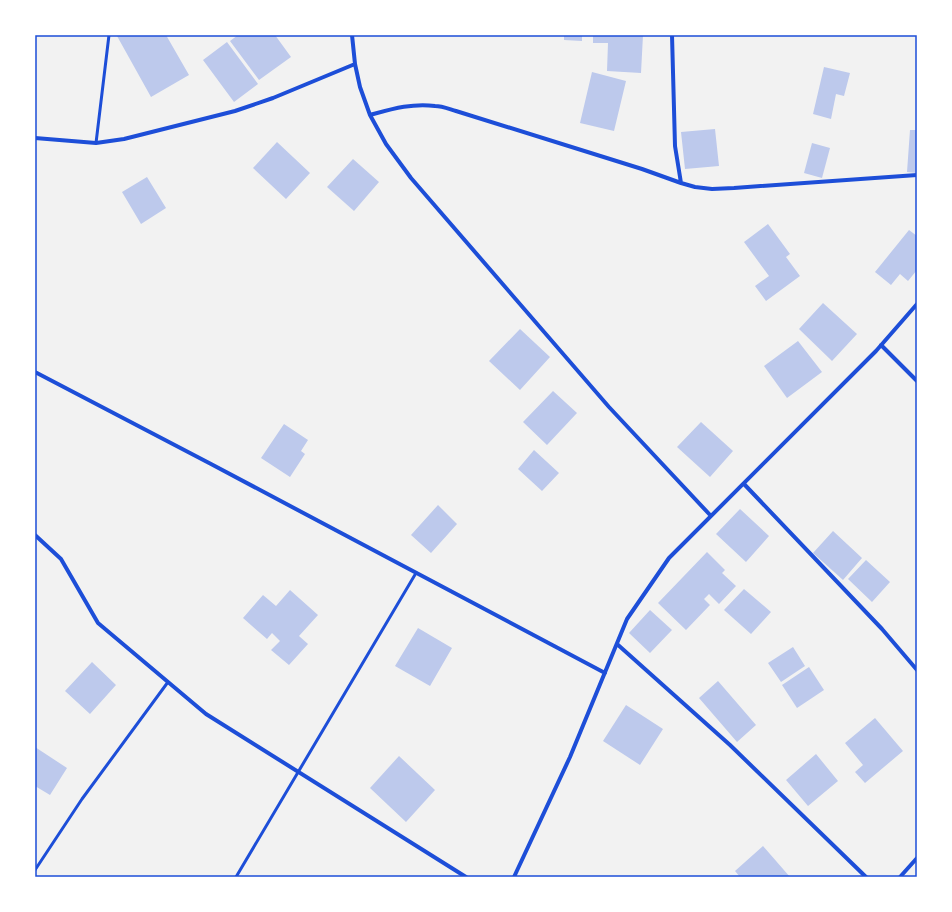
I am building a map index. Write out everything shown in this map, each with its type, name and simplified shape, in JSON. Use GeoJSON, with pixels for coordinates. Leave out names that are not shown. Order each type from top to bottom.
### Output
{"type":"FeatureCollection","features":[{"type":"Feature","properties":{"kind":"street"},"geometry":{"type":"LineString","coordinates":[[352,35],[355,64],[360,87],[370,115],[386,144],[411,178],[609,407],[711,516]]}},
{"type":"Feature","properties":{"kind":"street"},"geometry":{"type":"LineString","coordinates":[[672,35],[675,146],[681,184]]}},
{"type":"Feature","properties":{"kind":"street"},"geometry":{"type":"LineString","coordinates":[[35,138],[96,143],[131,138],[235,110],[273,98],[355,64]]}},
{"type":"Feature","properties":{"kind":"street"},"geometry":{"type":"LineString","coordinates":[[370,115],[395,108],[414,105],[436,106],[494,122],[681,184],[712,189],[917,176]]}},
{"type":"Feature","properties":{"kind":"street"},"geometry":{"type":"LineString","coordinates":[[514,877],[570,757],[627,619],[669,558],[881,345],[917,304]]}},
{"type":"Feature","properties":{"kind":"street"},"geometry":{"type":"LineString","coordinates":[[881,345],[917,381]]}},
{"type":"Feature","properties":{"kind":"street"},"geometry":{"type":"LineString","coordinates":[[35,372],[605,673]]}},
{"type":"Feature","properties":{"kind":"street"},"geometry":{"type":"LineString","coordinates":[[744,484],[882,629],[917,670]]}},
{"type":"Feature","properties":{"kind":"street"},"geometry":{"type":"LineString","coordinates":[[35,534],[61,559],[98,623],[206,714],[466,877]]}},
{"type":"Feature","properties":{"kind":"street"},"geometry":{"type":"LineString","coordinates":[[617,644],[730,745],[866,877]]}},
{"type":"Feature","properties":{"kind":"street"},"geometry":{"type":"LineString","coordinates":[[900,877],[917,858]]}},
{"type":"Feature","properties":{"kind":"lane"},"geometry":{"type":"LineString","coordinates":[[96,143],[109,35]]}},
{"type":"Feature","properties":{"kind":"lane"},"geometry":{"type":"LineString","coordinates":[[236,877],[416,573]]}},
{"type":"Feature","properties":{"kind":"lane"},"geometry":{"type":"LineString","coordinates":[[35,870],[82,799],[168,682]]}},
{"type":"Feature","properties":{"kind":"building"},"geometry":{"type":"Polygon","coordinates":[[[166,35],[189,75],[151,97],[117,36],[166,35]]]}},
{"type":"Feature","properties":{"kind":"building"},"geometry":{"type":"Polygon","coordinates":[[[238,35],[275,35],[291,57],[259,80],[230,41],[238,35]]]}},
{"type":"Feature","properties":{"kind":"building"},"geometry":{"type":"Polygon","coordinates":[[[564,35],[582,35],[582,41],[564,40],[564,35]]]}},
{"type":"Feature","properties":{"kind":"building"},"geometry":{"type":"Polygon","coordinates":[[[593,35],[643,35],[641,73],[607,71],[608,43],[593,43],[593,35]]]}},
{"type":"Feature","properties":{"kind":"building"},"geometry":{"type":"Polygon","coordinates":[[[227,42],[258,84],[234,102],[203,60],[227,42]]]}},
{"type":"Feature","properties":{"kind":"building"},"geometry":{"type":"Polygon","coordinates":[[[824,67],[850,73],[844,96],[836,94],[831,119],[813,114],[824,67]]]}},
{"type":"Feature","properties":{"kind":"building"},"geometry":{"type":"Polygon","coordinates":[[[592,72],[626,81],[614,131],[580,123],[592,72]]]}},
{"type":"Feature","properties":{"kind":"building"},"geometry":{"type":"Polygon","coordinates":[[[715,129],[719,166],[685,169],[681,132],[715,129]]]}},
{"type":"Feature","properties":{"kind":"building"},"geometry":{"type":"Polygon","coordinates":[[[910,130],[917,130],[917,173],[907,172],[910,130]]]}},
{"type":"Feature","properties":{"kind":"building"},"geometry":{"type":"Polygon","coordinates":[[[277,142],[310,173],[286,199],[253,168],[277,142]]]}},
{"type":"Feature","properties":{"kind":"building"},"geometry":{"type":"Polygon","coordinates":[[[812,143],[830,148],[822,178],[804,173],[812,143]]]}},
{"type":"Feature","properties":{"kind":"building"},"geometry":{"type":"Polygon","coordinates":[[[353,159],[379,182],[354,211],[327,187],[353,159]]]}},
{"type":"Feature","properties":{"kind":"building"},"geometry":{"type":"Polygon","coordinates":[[[147,177],[166,208],[141,224],[122,192],[147,177]]]}},
{"type":"Feature","properties":{"kind":"building"},"geometry":{"type":"Polygon","coordinates":[[[768,224],[790,254],[786,257],[800,276],[766,301],[755,286],[769,276],[744,242],[768,224]]]}},
{"type":"Feature","properties":{"kind":"building"},"geometry":{"type":"Polygon","coordinates":[[[909,230],[917,236],[917,270],[908,281],[900,274],[891,285],[875,272],[909,230]]]}},
{"type":"Feature","properties":{"kind":"building"},"geometry":{"type":"Polygon","coordinates":[[[823,303],[857,334],[832,361],[799,329],[823,303]]]}},
{"type":"Feature","properties":{"kind":"building"},"geometry":{"type":"Polygon","coordinates":[[[520,329],[550,357],[520,390],[489,361],[520,329]]]}},
{"type":"Feature","properties":{"kind":"building"},"geometry":{"type":"Polygon","coordinates":[[[798,341],[822,372],[787,398],[764,366],[798,341]]]}},
{"type":"Feature","properties":{"kind":"building"},"geometry":{"type":"Polygon","coordinates":[[[553,391],[577,413],[547,445],[523,422],[553,391]]]}},
{"type":"Feature","properties":{"kind":"building"},"geometry":{"type":"Polygon","coordinates":[[[701,422],[733,451],[710,477],[677,447],[701,422]]]}},
{"type":"Feature","properties":{"kind":"building"},"geometry":{"type":"Polygon","coordinates":[[[284,424],[308,440],[301,451],[305,454],[290,477],[261,458],[284,424]]]}},
{"type":"Feature","properties":{"kind":"building"},"geometry":{"type":"Polygon","coordinates":[[[534,450],[559,473],[542,491],[518,469],[534,450]]]}},
{"type":"Feature","properties":{"kind":"building"},"geometry":{"type":"Polygon","coordinates":[[[438,505],[457,524],[431,553],[411,535],[438,505]]]}},
{"type":"Feature","properties":{"kind":"building"},"geometry":{"type":"Polygon","coordinates":[[[740,509],[769,536],[746,562],[716,534],[740,509]]]}},
{"type":"Feature","properties":{"kind":"building"},"geometry":{"type":"Polygon","coordinates":[[[833,531],[862,558],[843,580],[813,553],[833,531]]]}},
{"type":"Feature","properties":{"kind":"building"},"geometry":{"type":"Polygon","coordinates":[[[707,552],[725,570],[722,573],[736,586],[719,604],[709,594],[704,599],[710,605],[686,630],[658,603],[707,552]]]}},
{"type":"Feature","properties":{"kind":"building"},"geometry":{"type":"Polygon","coordinates":[[[866,560],[890,582],[872,602],[848,579],[866,560]]]}},
{"type":"Feature","properties":{"kind":"building"},"geometry":{"type":"Polygon","coordinates":[[[744,589],[771,612],[751,634],[724,610],[744,589]]]}},
{"type":"Feature","properties":{"kind":"building"},"geometry":{"type":"Polygon","coordinates":[[[290,590],[318,615],[299,636],[308,644],[289,665],[271,650],[280,641],[272,633],[267,639],[243,618],[263,595],[276,606],[290,590]]]}},
{"type":"Feature","properties":{"kind":"building"},"geometry":{"type":"Polygon","coordinates":[[[650,610],[672,630],[650,653],[629,633],[650,610]]]}},
{"type":"Feature","properties":{"kind":"building"},"geometry":{"type":"Polygon","coordinates":[[[418,628],[452,648],[430,686],[395,666],[418,628]]]}},
{"type":"Feature","properties":{"kind":"building"},"geometry":{"type":"Polygon","coordinates":[[[793,647],[805,666],[781,682],[768,663],[793,647]]]}},
{"type":"Feature","properties":{"kind":"building"},"geometry":{"type":"Polygon","coordinates":[[[92,662],[116,685],[90,714],[65,691],[92,662]]]}},
{"type":"Feature","properties":{"kind":"building"},"geometry":{"type":"Polygon","coordinates":[[[809,667],[824,690],[797,708],[782,685],[809,667]]]}},
{"type":"Feature","properties":{"kind":"building"},"geometry":{"type":"Polygon","coordinates":[[[718,681],[756,725],[737,742],[699,698],[718,681]]]}},
{"type":"Feature","properties":{"kind":"building"},"geometry":{"type":"Polygon","coordinates":[[[626,705],[663,729],[640,765],[603,741],[626,705]]]}},
{"type":"Feature","properties":{"kind":"building"},"geometry":{"type":"Polygon","coordinates":[[[875,718],[903,751],[865,783],[855,772],[863,765],[845,743],[875,718]]]}},
{"type":"Feature","properties":{"kind":"building"},"geometry":{"type":"Polygon","coordinates":[[[35,747],[67,768],[50,795],[35,786],[35,747]]]}},
{"type":"Feature","properties":{"kind":"building"},"geometry":{"type":"Polygon","coordinates":[[[816,754],[838,781],[808,806],[786,780],[816,754]]]}},
{"type":"Feature","properties":{"kind":"building"},"geometry":{"type":"Polygon","coordinates":[[[399,756],[435,790],[406,822],[370,788],[399,756]]]}},
{"type":"Feature","properties":{"kind":"building"},"geometry":{"type":"Polygon","coordinates":[[[763,846],[790,877],[740,877],[735,871],[763,846]]]}}]}
